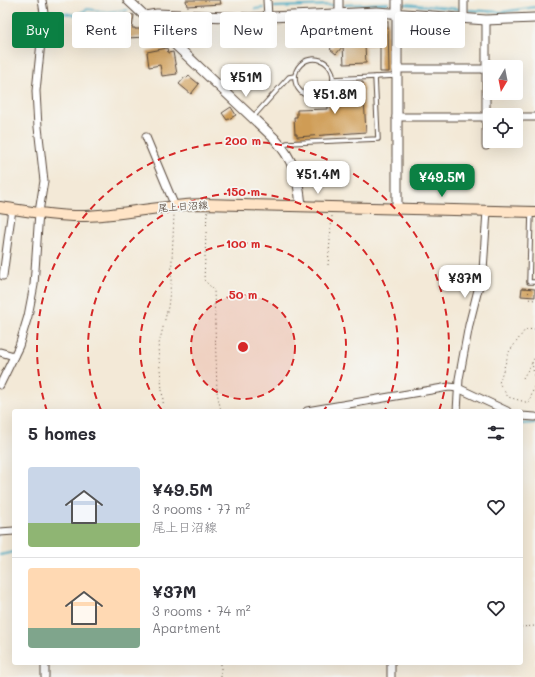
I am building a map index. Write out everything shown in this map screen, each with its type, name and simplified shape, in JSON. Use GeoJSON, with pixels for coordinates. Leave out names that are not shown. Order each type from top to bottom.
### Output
{"type":"FeatureCollection","features":[{"type":"Feature","properties":{"kind":"main road","name":"尾上日沼線"},"geometry":{"type":"LineString","coordinates":[[0,207],[84,216],[126,212],[174,204],[301,205],[533,212]]}},
{"type":"Feature","properties":{"kind":"street"},"geometry":{"type":"LineString","coordinates":[[0,385],[14,356],[28,316],[34,285],[39,212],[44,181],[36,91],[44,13],[42,0]]}},
{"type":"Feature","properties":{"kind":"street"},"geometry":{"type":"LineString","coordinates":[[128,0],[141,12]]}},
{"type":"Feature","properties":{"kind":"street"},"geometry":{"type":"LineString","coordinates":[[267,0],[268,12]]}},
{"type":"Feature","properties":{"kind":"street"},"geometry":{"type":"LineString","coordinates":[[339,0],[339,12]]}},
{"type":"Feature","properties":{"kind":"street"},"geometry":{"type":"LineString","coordinates":[[397,0],[397,12]]}},
{"type":"Feature","properties":{"kind":"street"},"geometry":{"type":"LineString","coordinates":[[464,0],[464,12]]}},
{"type":"Feature","properties":{"kind":"street"},"geometry":{"type":"LineString","coordinates":[[465,19],[486,20],[535,18]]}},
{"type":"Feature","properties":{"kind":"street"},"geometry":{"type":"LineString","coordinates":[[486,20],[486,60]]}},
{"type":"Feature","properties":{"kind":"street"},"geometry":{"type":"LineString","coordinates":[[179,48],[281,146],[292,162],[299,186],[301,205]]}},
{"type":"Feature","properties":{"kind":"street"},"geometry":{"type":"LineString","coordinates":[[397,48],[397,208]]}},
{"type":"Feature","properties":{"kind":"street"},"geometry":{"type":"LineString","coordinates":[[397,73],[483,69]]}},
{"type":"Feature","properties":{"kind":"street"},"geometry":{"type":"LineString","coordinates":[[396,117],[483,117]]}},
{"type":"Feature","properties":{"kind":"street"},"geometry":{"type":"LineString","coordinates":[[523,117],[535,117]]}},
{"type":"Feature","properties":{"kind":"street"},"geometry":{"type":"LineString","coordinates":[[146,136],[174,204]]}},
{"type":"Feature","properties":{"kind":"street"},"geometry":{"type":"LineString","coordinates":[[3,276],[12,209]]}},
{"type":"Feature","properties":{"kind":"street"},"geometry":{"type":"LineString","coordinates":[[457,409],[458,388],[469,325],[483,270],[487,211]]}},
{"type":"Feature","properties":{"kind":"street"},"geometry":{"type":"LineString","coordinates":[[0,352],[14,356]]}},
{"type":"Feature","properties":{"kind":"street"},"geometry":{"type":"LineString","coordinates":[[319,409],[449,387],[458,388],[503,409]]}},
{"type":"Feature","properties":{"kind":"street"},"geometry":{"type":"LineString","coordinates":[[523,416],[535,418]]}},
{"type":"Feature","properties":{"kind":"street"},"geometry":{"type":"LineString","coordinates":[[0,532],[12,531]]}},
{"type":"Feature","properties":{"kind":"street"},"geometry":{"type":"LineString","coordinates":[[45,665],[45,677]]}},
{"type":"Feature","properties":{"kind":"street"},"geometry":{"type":"LineString","coordinates":[[391,665],[391,677]]}},
{"type":"Feature","properties":{"kind":"lane"},"geometry":{"type":"LineString","coordinates":[[313,58],[322,59],[326,62],[332,70],[333,78],[331,86],[325,94],[310,97],[298,89],[295,76],[300,64],[313,58]]}},
{"type":"Feature","properties":{"kind":"lane"},"geometry":{"type":"LineString","coordinates":[[333,78],[375,77],[397,73]]}},
{"type":"Feature","properties":{"kind":"lane"},"geometry":{"type":"LineString","coordinates":[[253,118],[289,77],[295,76]]}},
{"type":"Feature","properties":{"kind":"lane"},"geometry":{"type":"LineString","coordinates":[[281,146],[287,143],[378,139],[375,77]]}},
{"type":"Feature","properties":{"kind":"lane"},"geometry":{"type":"LineString","coordinates":[[533,212],[529,282],[535,282]]}},
{"type":"Feature","properties":{"kind":"path"},"geometry":{"type":"LineString","coordinates":[[164,409],[158,348],[170,288],[174,204]]}},
{"type":"Feature","properties":{"kind":"path"},"geometry":{"type":"LineString","coordinates":[[208,204],[204,280],[214,290],[217,392],[221,409]]}},
{"type":"Feature","properties":{"kind":"path"},"geometry":{"type":"LineString","coordinates":[[328,265],[333,206]]}},
{"type":"Feature","properties":{"kind":"path"},"geometry":{"type":"LineString","coordinates":[[529,282],[528,300],[535,300]]}},
{"type":"Feature","properties":{"kind":"path"},"geometry":{"type":"LineString","coordinates":[[532,362],[535,375],[535,384],[528,402],[508,397],[499,383],[508,352],[525,330],[535,329]]}},
{"type":"Feature","properties":{"kind":"path"},"geometry":{"type":"LineString","coordinates":[[522,378],[535,357]]}},
{"type":"Feature","properties":{"kind":"path"},"geometry":{"type":"LineString","coordinates":[[523,627],[535,626]]}},
{"type":"Feature","properties":{"kind":"path"},"geometry":{"type":"LineString","coordinates":[[221,665],[221,677]]}},
{"type":"Feature","properties":{"kind":"building"},"geometry":{"type":"Polygon","coordinates":[[[186,0],[220,0],[221,4],[187,6],[186,0]]]}},
{"type":"Feature","properties":{"kind":"building"},"geometry":{"type":"Polygon","coordinates":[[[131,15],[134,15],[132,28],[139,29],[139,37],[131,38],[131,15]]]}},
{"type":"Feature","properties":{"kind":"building"},"geometry":{"type":"Polygon","coordinates":[[[388,21],[389,72],[380,72],[380,48],[387,48],[388,21]]]}},
{"type":"Feature","properties":{"kind":"building"},"geometry":{"type":"Polygon","coordinates":[[[167,48],[168,53],[173,52],[177,74],[162,76],[160,65],[149,67],[147,52],[167,48]]]}},
{"type":"Feature","properties":{"kind":"building"},"geometry":{"type":"Polygon","coordinates":[[[331,48],[341,48],[336,54],[330,49],[331,48]]]}},
{"type":"Feature","properties":{"kind":"building"},"geometry":{"type":"Polygon","coordinates":[[[343,48],[365,48],[366,63],[344,64],[343,48]]]}},
{"type":"Feature","properties":{"kind":"building"},"geometry":{"type":"Polygon","coordinates":[[[189,76],[199,84],[191,94],[179,84],[185,77],[187,78],[189,76]]]}},
{"type":"Feature","properties":{"kind":"building"},"geometry":{"type":"Polygon","coordinates":[[[363,82],[366,132],[297,137],[297,134],[295,134],[294,117],[297,117],[297,110],[328,109],[328,101],[333,101],[340,94],[339,83],[363,82]]]}},
{"type":"Feature","properties":{"kind":"building"},"geometry":{"type":"Polygon","coordinates":[[[231,107],[236,115],[227,120],[222,113],[231,107]]]}},
{"type":"Feature","properties":{"kind":"building"},"geometry":{"type":"Polygon","coordinates":[[[522,288],[535,289],[535,297],[521,296],[522,288]]]}},
{"type":"Feature","properties":{"kind":"waterway"},"geometry":{"type":"LineString","coordinates":[[345,5],[388,3]]}},
{"type":"Feature","properties":{"kind":"waterway"},"geometry":{"type":"LineString","coordinates":[[405,4],[459,9]]}},
{"type":"Feature","properties":{"kind":"waterway"},"geometry":{"type":"LineString","coordinates":[[274,7],[335,5]]}},
{"type":"Feature","properties":{"kind":"waterway"},"geometry":{"type":"LineString","coordinates":[[469,10],[502,12],[535,7]]}},
{"type":"Feature","properties":{"kind":"waterway"},"geometry":{"type":"LineString","coordinates":[[255,9],[263,8]]}},
{"type":"Feature","properties":{"kind":"waterway"},"geometry":{"type":"LineString","coordinates":[[51,11],[76,15],[88,9],[107,12],[127,10]]}},
{"type":"Feature","properties":{"kind":"waterway"},"geometry":{"type":"LineString","coordinates":[[523,424],[535,423]]}},
{"type":"Feature","properties":{"kind":"waterway"},"geometry":{"type":"LineString","coordinates":[[0,555],[12,552]]}}]}
